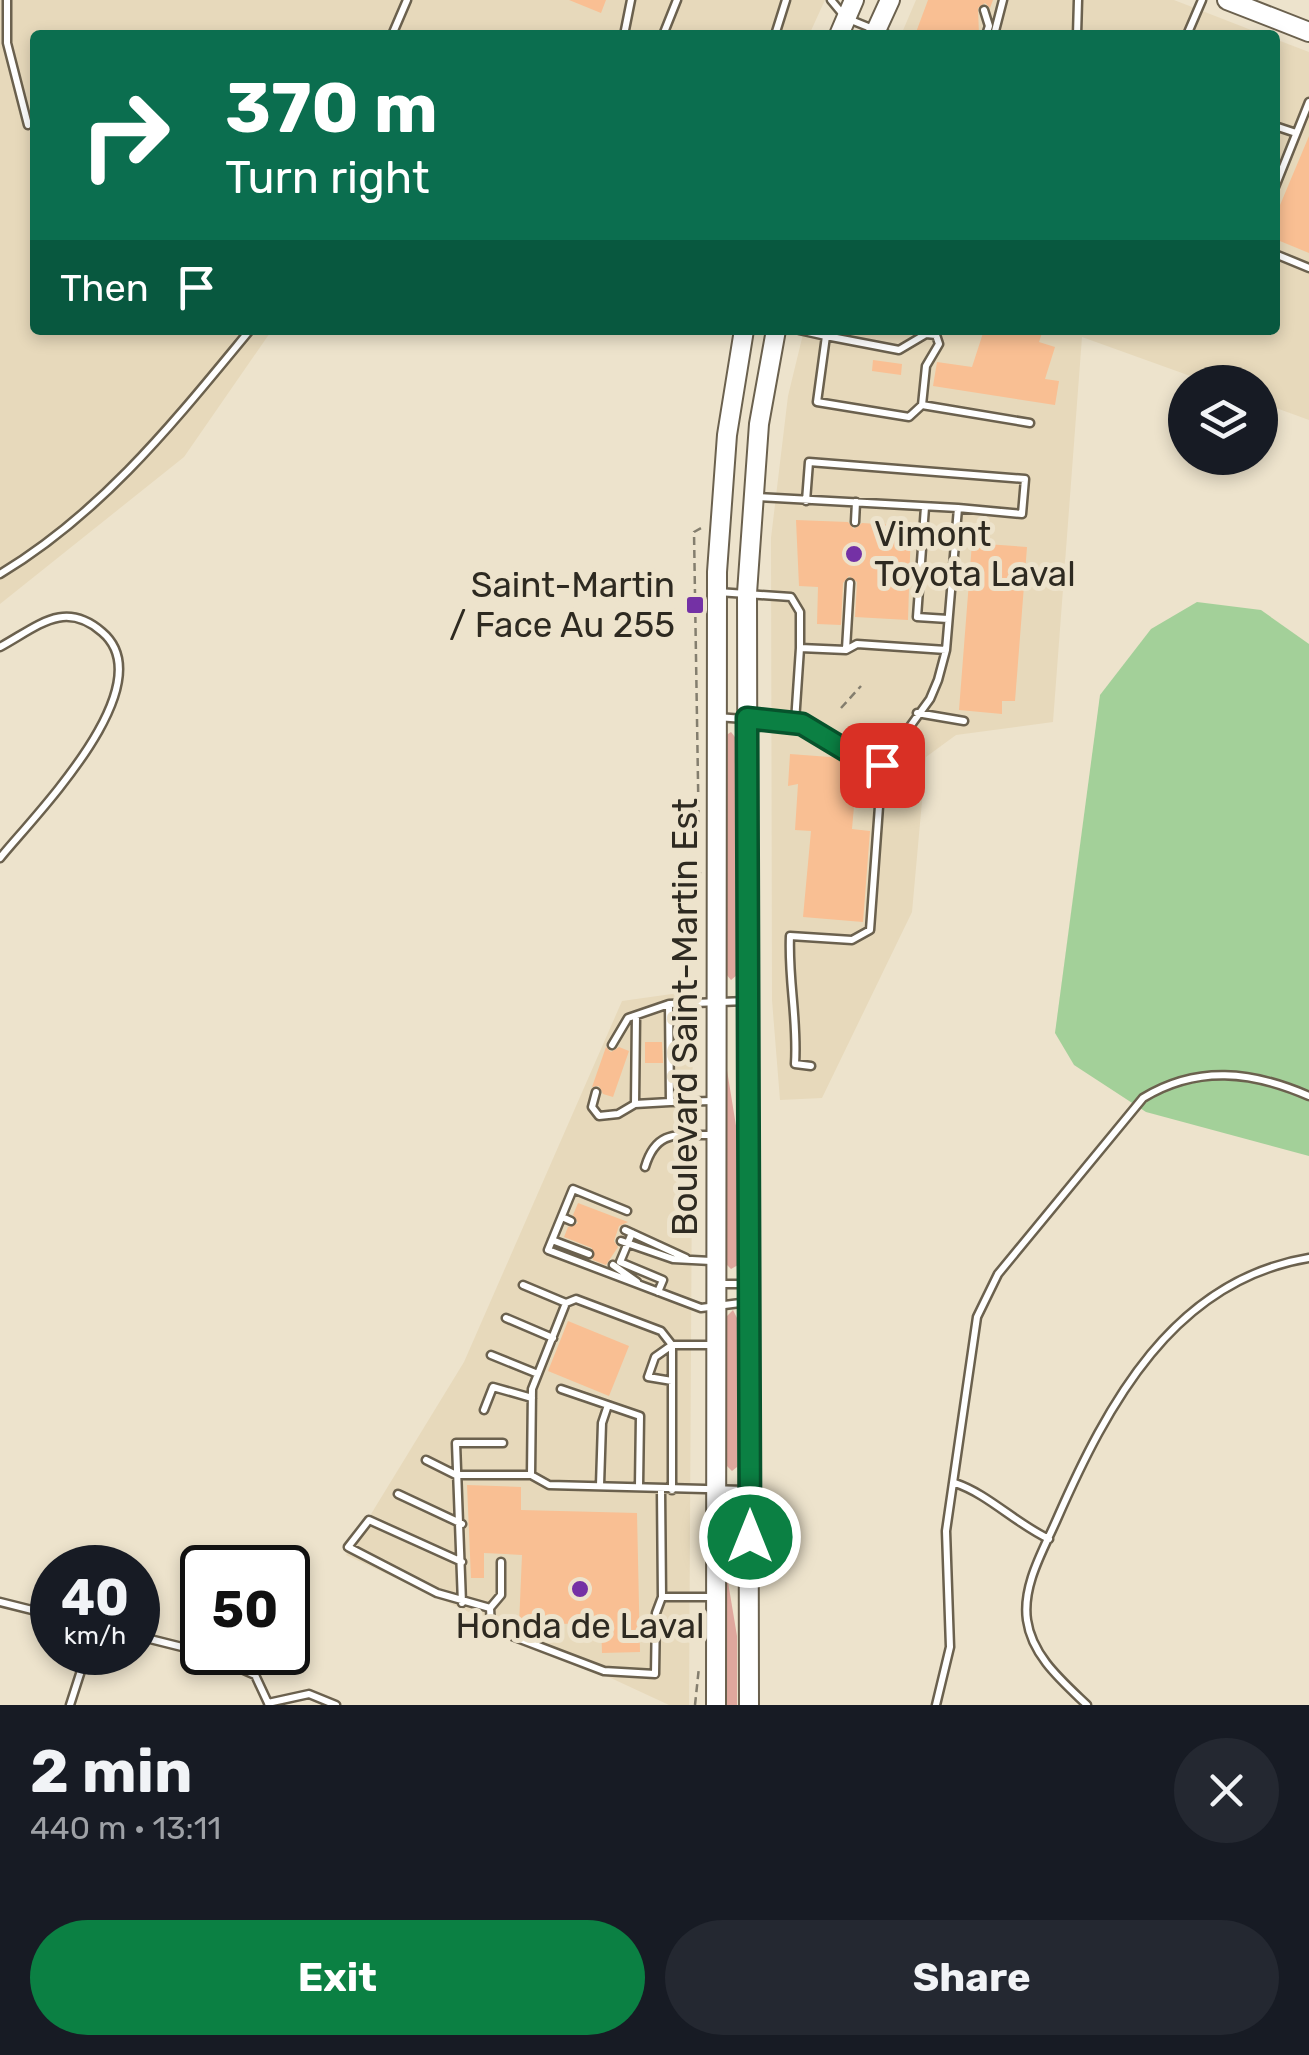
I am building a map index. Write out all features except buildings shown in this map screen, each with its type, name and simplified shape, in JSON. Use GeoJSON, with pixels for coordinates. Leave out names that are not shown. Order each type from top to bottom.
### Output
{"type":"FeatureCollection","features":[{"type":"Feature","properties":{"kind":"main road"},"geometry":{"type":"LineString","coordinates":[[842,27],[854,0]]}},
{"type":"Feature","properties":{"kind":"main road"},"geometry":{"type":"LineString","coordinates":[[881,30],[890,0]]}},
{"type":"Feature","properties":{"kind":"main road"},"geometry":{"type":"LineString","coordinates":[[1227,0],[1309,32]]}},
{"type":"Feature","properties":{"kind":"main road","name":"Boulevard Saint-Martin Est"},"geometry":{"type":"LineString","coordinates":[[716,1705],[718,1293],[709,1261],[718,1135],[716,592],[722,474],[743,335]]}},
{"type":"Feature","properties":{"kind":"main road","name":"Boulevard Saint-Martin Est"},"geometry":{"type":"LineString","coordinates":[[748,1705],[747,593],[759,424],[775,335]]}},
{"type":"Feature","properties":{"kind":"lane"},"geometry":{"type":"LineString","coordinates":[[7,0],[7,43],[28,126]]}},
{"type":"Feature","properties":{"kind":"lane"},"geometry":{"type":"LineString","coordinates":[[394,30],[407,0]]}},
{"type":"Feature","properties":{"kind":"lane"},"geometry":{"type":"LineString","coordinates":[[625,30],[630,0]]}},
{"type":"Feature","properties":{"kind":"lane"},"geometry":{"type":"LineString","coordinates":[[665,30],[677,0]]}},
{"type":"Feature","properties":{"kind":"lane"},"geometry":{"type":"LineString","coordinates":[[777,30],[786,0]]}},
{"type":"Feature","properties":{"kind":"lane"},"geometry":{"type":"LineString","coordinates":[[831,0],[842,27]]}},
{"type":"Feature","properties":{"kind":"lane"},"geometry":{"type":"LineString","coordinates":[[992,30],[1003,0]]}},
{"type":"Feature","properties":{"kind":"lane"},"geometry":{"type":"LineString","coordinates":[[1076,30],[1078,0]]}},
{"type":"Feature","properties":{"kind":"lane"},"geometry":{"type":"LineString","coordinates":[[1189,30],[1202,0]]}},
{"type":"Feature","properties":{"kind":"lane"},"geometry":{"type":"LineString","coordinates":[[984,10],[990,30]]}},
{"type":"Feature","properties":{"kind":"lane"},"geometry":{"type":"LineString","coordinates":[[1280,173],[1309,102]]}},
{"type":"Feature","properties":{"kind":"lane"},"geometry":{"type":"LineString","coordinates":[[1280,128],[1296,133]]}},
{"type":"Feature","properties":{"kind":"lane"},"geometry":{"type":"LineString","coordinates":[[1280,256],[1309,268]]}},
{"type":"Feature","properties":{"kind":"lane"},"geometry":{"type":"LineString","coordinates":[[0,574],[26,559],[137,466],[246,335]]}},
{"type":"Feature","properties":{"kind":"lane"},"geometry":{"type":"LineString","coordinates":[[827,335],[817,402],[910,417],[922,405],[926,366],[939,344],[936,335]]}},
{"type":"Feature","properties":{"kind":"lane"},"geometry":{"type":"LineString","coordinates":[[835,335],[899,350],[924,335]]}},
{"type":"Feature","properties":{"kind":"lane"},"geometry":{"type":"LineString","coordinates":[[922,405],[1030,423]]}},
{"type":"Feature","properties":{"kind":"lane"},"geometry":{"type":"LineString","coordinates":[[752,497],[806,501],[958,508],[1022,514],[1025,480],[809,462],[806,501]]}},
{"type":"Feature","properties":{"kind":"lane"},"geometry":{"type":"LineString","coordinates":[[854,522],[856,502]]}},
{"type":"Feature","properties":{"kind":"lane"},"geometry":{"type":"LineString","coordinates":[[925,506],[917,617],[948,619]]}},
{"type":"Feature","properties":{"kind":"lane"},"geometry":{"type":"LineString","coordinates":[[811,1066],[795,1064],[798,1022],[788,983],[790,936],[852,940],[870,930],[882,769],[934,692],[946,650],[958,508]]}},
{"type":"Feature","properties":{"kind":"lane"},"geometry":{"type":"LineString","coordinates":[[846,650],[850,583]]}},
{"type":"Feature","properties":{"kind":"lane"},"geometry":{"type":"LineString","coordinates":[[716,592],[791,597],[800,612],[795,722]]}},
{"type":"Feature","properties":{"kind":"lane"},"geometry":{"type":"LineString","coordinates":[[0,647],[60,615],[83,617],[107,635],[119,670],[110,716],[0,858]]}},
{"type":"Feature","properties":{"kind":"lane"},"geometry":{"type":"LineString","coordinates":[[800,648],[846,650],[856,644],[946,650]]}},
{"type":"Feature","properties":{"kind":"lane"},"geometry":{"type":"LineString","coordinates":[[917,713],[964,721]]}},
{"type":"Feature","properties":{"kind":"lane"},"geometry":{"type":"LineString","coordinates":[[716,717],[795,722],[882,769]]}},
{"type":"Feature","properties":{"kind":"lane"},"geometry":{"type":"LineString","coordinates":[[612,1045],[626,1020],[669,1004],[747,1002]]}},
{"type":"Feature","properties":{"kind":"lane"},"geometry":{"type":"LineString","coordinates":[[669,1004],[670,1102]]}},
{"type":"Feature","properties":{"kind":"lane"},"geometry":{"type":"LineString","coordinates":[[635,1104],[636,1016]]}},
{"type":"Feature","properties":{"kind":"lane"},"geometry":{"type":"LineString","coordinates":[[936,1705],[950,1647],[944,1554],[972,1345],[985,1294],[1127,1112],[1163,1085],[1208,1073],[1260,1078],[1309,1096]]}},
{"type":"Feature","properties":{"kind":"lane"},"geometry":{"type":"LineString","coordinates":[[596,1092],[592,1106],[599,1116],[618,1114],[635,1104],[718,1101]]}},
{"type":"Feature","properties":{"kind":"lane"},"geometry":{"type":"LineString","coordinates":[[645,1167],[651,1147],[660,1140],[718,1135]]}},
{"type":"Feature","properties":{"kind":"lane"},"geometry":{"type":"LineString","coordinates":[[627,1211],[574,1190],[548,1250],[700,1308],[718,1293],[749,1293]]}},
{"type":"Feature","properties":{"kind":"lane"},"geometry":{"type":"LineString","coordinates":[[567,1204],[576,1208]]}},
{"type":"Feature","properties":{"kind":"lane"},"geometry":{"type":"LineString","coordinates":[[562,1217],[571,1220]]}},
{"type":"Feature","properties":{"kind":"lane"},"geometry":{"type":"LineString","coordinates":[[658,1292],[663,1280],[620,1262],[628,1231],[686,1259]]}},
{"type":"Feature","properties":{"kind":"lane"},"geometry":{"type":"LineString","coordinates":[[552,1240],[589,1254]]}},
{"type":"Feature","properties":{"kind":"lane"},"geometry":{"type":"LineString","coordinates":[[624,1242],[673,1259],[709,1261]]}},
{"type":"Feature","properties":{"kind":"lane"},"geometry":{"type":"LineString","coordinates":[[1087,1705],[1046,1663],[1029,1631],[1026,1601],[1048,1539],[1101,1422],[1156,1346],[1189,1314],[1232,1284],[1274,1266],[1309,1258]]}},
{"type":"Feature","properties":{"kind":"lane"},"geometry":{"type":"LineString","coordinates":[[613,1266],[646,1288]]}},
{"type":"Feature","properties":{"kind":"lane"},"geometry":{"type":"LineString","coordinates":[[522,1285],[566,1303]]}},
{"type":"Feature","properties":{"kind":"lane"},"geometry":{"type":"LineString","coordinates":[[718,1293],[749,1293]]}},
{"type":"Feature","properties":{"kind":"lane"},"geometry":{"type":"LineString","coordinates":[[531,1474],[532,1398],[538,1374],[566,1303],[576,1298],[661,1331],[672,1345],[672,1490]]}},
{"type":"Feature","properties":{"kind":"lane"},"geometry":{"type":"LineString","coordinates":[[506,1318],[553,1338]]}},
{"type":"Feature","properties":{"kind":"lane"},"geometry":{"type":"LineString","coordinates":[[672,1381],[648,1378],[655,1357],[672,1345],[718,1345]]}},
{"type":"Feature","properties":{"kind":"lane"},"geometry":{"type":"LineString","coordinates":[[491,1355],[538,1374]]}},
{"type":"Feature","properties":{"kind":"lane"},"geometry":{"type":"LineString","coordinates":[[484,1410],[493,1387],[532,1398]]}},
{"type":"Feature","properties":{"kind":"lane"},"geometry":{"type":"LineString","coordinates":[[561,1390],[640,1416],[639,1486]]}},
{"type":"Feature","properties":{"kind":"lane"},"geometry":{"type":"LineString","coordinates":[[600,1486],[602,1423],[608,1405]]}},
{"type":"Feature","properties":{"kind":"lane"},"geometry":{"type":"LineString","coordinates":[[462,1603],[462,1490],[456,1475],[456,1443],[503,1443]]}},
{"type":"Feature","properties":{"kind":"lane"},"geometry":{"type":"LineString","coordinates":[[426,1460],[456,1475],[531,1474],[549,1484],[750,1490]]}},
{"type":"Feature","properties":{"kind":"lane"},"geometry":{"type":"LineString","coordinates":[[955,1483],[980,1493],[1008,1518],[1048,1539]]}},
{"type":"Feature","properties":{"kind":"lane"},"geometry":{"type":"LineString","coordinates":[[502,1562],[501,1595],[490,1608],[491,1628],[604,1671],[655,1674],[656,1613],[662,1597],[661,1490]]}},
{"type":"Feature","properties":{"kind":"lane"},"geometry":{"type":"LineString","coordinates":[[398,1494],[462,1524]]}},
{"type":"Feature","properties":{"kind":"lane"},"geometry":{"type":"LineString","coordinates":[[462,1562],[369,1520],[348,1547],[462,1603],[490,1608]]}},
{"type":"Feature","properties":{"kind":"lane"},"geometry":{"type":"LineString","coordinates":[[662,1597],[718,1597]]}},
{"type":"Feature","properties":{"kind":"lane"},"geometry":{"type":"LineString","coordinates":[[0,1602],[30,1610]]}},
{"type":"Feature","properties":{"kind":"lane"},"geometry":{"type":"LineString","coordinates":[[70,1705],[79,1675]]}},
{"type":"Feature","properties":{"kind":"lane"},"geometry":{"type":"LineString","coordinates":[[255,1675],[269,1704],[309,1694],[336,1705]]}},
{"type":"Feature","properties":{"kind":"path","name":"Boulevard Saint-Martin Est"},"geometry":{"type":"LineString","coordinates":[[694,532],[699,893]]}},
{"type":"Feature","properties":{"kind":"path"},"geometry":{"type":"LineString","coordinates":[[841,708],[861,686]]}},
{"type":"Feature","properties":{"kind":"shaded area"},"geometry":{"type":"Polygon","coordinates":[[[0,0],[825,0],[811,30],[30,30],[30,335],[269,335],[184,457],[0,604],[0,0]]]}},
{"type":"Feature","properties":{"kind":"shaded area"},"geometry":{"type":"Polygon","coordinates":[[[916,0],[1174,0],[1251,30],[903,30],[916,0]]]}},
{"type":"Feature","properties":{"kind":"shaded area"},"geometry":{"type":"Polygon","coordinates":[[[1280,41],[1309,52],[1309,420],[1278,409],[1278,365],[1168,368],[1082,337],[1053,722],[956,735],[926,757],[912,912],[822,1098],[780,1100],[772,1000],[771,538],[788,396],[803,335],[1280,335],[1280,41]]]}},
{"type":"Feature","properties":{"kind":"shaded area"},"geometry":{"type":"Polygon","coordinates":[[[1197,602],[1261,610],[1309,644],[1309,1156],[1146,1112],[1074,1065],[1055,1033],[1100,695],[1151,629],[1197,602]]]}},
{"type":"Feature","properties":{"kind":"shaded area"},"geometry":{"type":"Polygon","coordinates":[[[731,732],[735,737],[737,975],[731,980],[726,974],[725,736],[731,732]]]}},
{"type":"Feature","properties":{"kind":"shaded area"},"geometry":{"type":"Polygon","coordinates":[[[693,991],[689,1705],[669,1705],[346,1555],[464,1362],[622,1001],[693,991]]]}},
{"type":"Feature","properties":{"kind":"shaded area"},"geometry":{"type":"Polygon","coordinates":[[[726,1064],[737,1132],[738,1265],[731,1269],[727,1265],[726,1064]]]}},
{"type":"Feature","properties":{"kind":"shaded area"},"geometry":{"type":"Polygon","coordinates":[[[733,1310],[737,1318],[737,1467],[732,1471],[727,1466],[727,1316],[733,1310]]]}},
{"type":"Feature","properties":{"kind":"shaded area"},"geometry":{"type":"Polygon","coordinates":[[[727,1576],[737,1636],[737,1705],[727,1705],[727,1576]]]}},
{"type":"Feature","properties":{"kind":"place","name":"Vimont Toyota Laval"},"geometry":{"type":"Point","coordinates":[854,554]}},
{"type":"Feature","properties":{"kind":"place","name":"Saint-Martin / Face Au 255"},"geometry":{"type":"Point","coordinates":[695,605]}},
{"type":"Feature","properties":{"kind":"place","name":"Honda de Laval"},"geometry":{"type":"Point","coordinates":[580,1589]}},
{"type":"Feature","properties":{"kind":"route"},"geometry":{"type":"LineString","coordinates":[[750,1537],[747,718],[802,724],[870,765],[882,769],[882,765]]}}]}
